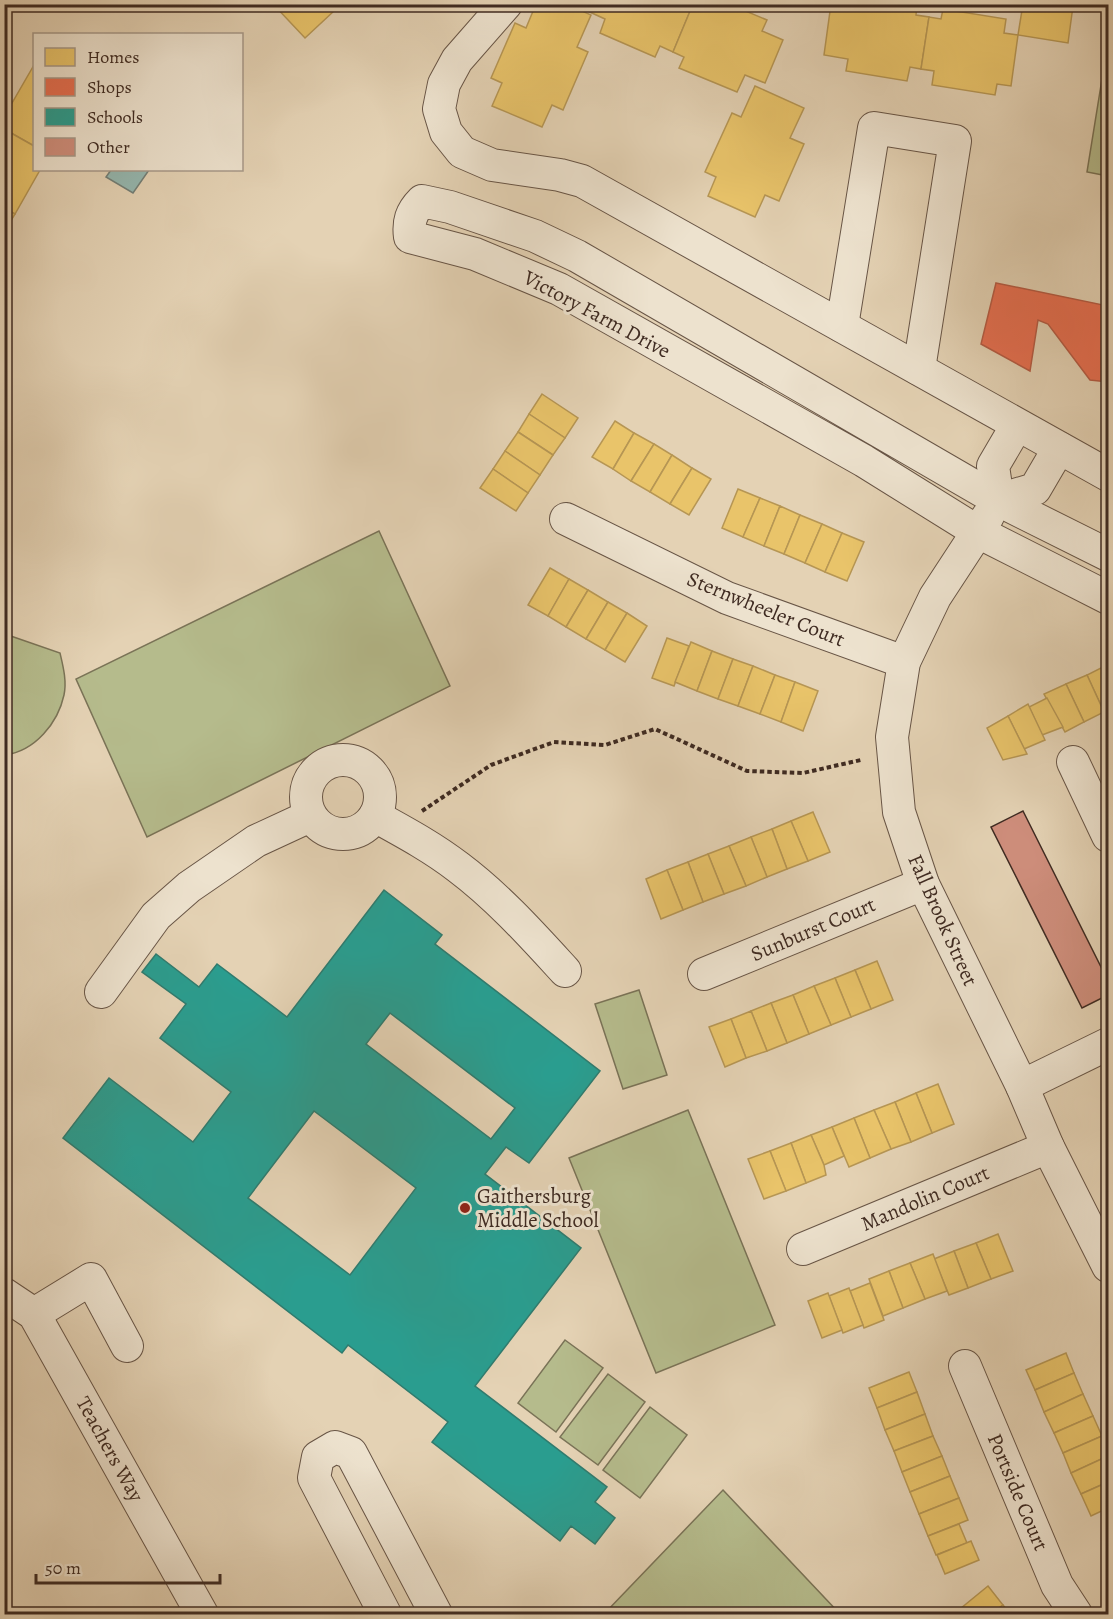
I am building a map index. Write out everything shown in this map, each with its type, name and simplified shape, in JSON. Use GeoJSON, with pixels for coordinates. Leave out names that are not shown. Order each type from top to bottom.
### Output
{"type":"FeatureCollection","features":[{"type":"Feature","properties":{"kind":"street"},"geometry":{"type":"LineString","coordinates":[[507,4],[457,60],[444,84],[439,109],[447,132],[462,152],[492,165],[582,180],[1108,475]]}},
{"type":"Feature","properties":{"kind":"street"},"geometry":{"type":"LineString","coordinates":[[842,326],[874,128],[955,141],[919,369]]}},
{"type":"Feature","properties":{"kind":"street","name":"Victory Farm Drive"},"geometry":{"type":"LineString","coordinates":[[1108,555],[998,500],[577,256],[535,236],[450,207],[422,201],[410,217],[410,237],[475,254],[559,289],[864,461],[978,532],[1108,598]]}},
{"type":"Feature","properties":{"kind":"street"},"geometry":{"type":"LineString","coordinates":[[559,289],[577,256]]}},
{"type":"Feature","properties":{"kind":"street"},"geometry":{"type":"LineString","coordinates":[[1017,425],[993,466],[998,500],[1035,489],[1059,448]]}},
{"type":"Feature","properties":{"kind":"street","name":"Fall Brook Street"},"geometry":{"type":"LineString","coordinates":[[998,500],[935,597],[904,662],[892,737],[899,812],[923,884],[1022,1086],[1048,1147],[1108,1266]]}},
{"type":"Feature","properties":{"kind":"street","name":"Sternwheeler Court"},"geometry":{"type":"LineString","coordinates":[[566,519],[727,598],[904,662]]}},
{"type":"Feature","properties":{"kind":"street"},"geometry":{"type":"LineString","coordinates":[[386,822],[349,834],[333,833],[320,826],[310,816],[305,802],[308,781],[317,769],[329,761],[343,759],[366,767],[374,776],[380,789],[380,802],[386,822],[459,868],[518,920],[565,971]]}},
{"type":"Feature","properties":{"kind":"street"},"geometry":{"type":"LineString","coordinates":[[1073,762],[1108,837]]}},
{"type":"Feature","properties":{"kind":"street"},"geometry":{"type":"LineString","coordinates":[[101,992],[156,916],[189,887],[256,842],[310,816]]}},
{"type":"Feature","properties":{"kind":"street","name":"Sunburst Court"},"geometry":{"type":"LineString","coordinates":[[704,974],[923,884]]}},
{"type":"Feature","properties":{"kind":"street"},"geometry":{"type":"LineString","coordinates":[[1022,1086],[1108,1044]]}},
{"type":"Feature","properties":{"kind":"street","name":"Mandolin Court"},"geometry":{"type":"LineString","coordinates":[[803,1249],[1048,1147]]}},
{"type":"Feature","properties":{"kind":"street"},"geometry":{"type":"LineString","coordinates":[[34,1314],[91,1279],[127,1346]]}},
{"type":"Feature","properties":{"kind":"street","name":"Teachers Way"},"geometry":{"type":"LineString","coordinates":[[4,1294],[34,1314],[202,1614]]}},
{"type":"Feature","properties":{"kind":"street","name":"Portside Court"},"geometry":{"type":"LineString","coordinates":[[965,1366],[1057,1585],[1076,1614]]}},
{"type":"Feature","properties":{"kind":"street"},"geometry":{"type":"LineString","coordinates":[[385,1614],[314,1478],[318,1457],[335,1447],[351,1454],[436,1614]]}},
{"type":"Feature","properties":{"kind":"path"},"geometry":{"type":"LineString","coordinates":[[386,822],[491,765],[554,742],[605,745],[656,729],[747,771],[803,772],[861,760]]}},
{"type":"Feature","properties":{"kind":"green space"},"geometry":{"type":"Polygon","coordinates":[[[1108,48],[1108,176],[1087,172],[1108,48]]]}},
{"type":"Feature","properties":{"kind":"green space"},"geometry":{"type":"Polygon","coordinates":[[[379,531],[450,686],[147,837],[76,679],[379,531]]]}},
{"type":"Feature","properties":{"kind":"green space"},"geometry":{"type":"Polygon","coordinates":[[[5,634],[60,653],[65,684],[61,705],[44,734],[26,748],[5,755],[5,634]]]}},
{"type":"Feature","properties":{"kind":"green space"},"geometry":{"type":"Polygon","coordinates":[[[639,990],[667,1075],[623,1089],[595,1004],[639,990]]]}},
{"type":"Feature","properties":{"kind":"green space"},"geometry":{"type":"Polygon","coordinates":[[[688,1110],[775,1325],[656,1373],[569,1158],[688,1110]]]}},
{"type":"Feature","properties":{"kind":"green space"},"geometry":{"type":"Polygon","coordinates":[[[565,1340],[603,1368],[556,1432],[518,1403],[565,1340]]]}},
{"type":"Feature","properties":{"kind":"green space"},"geometry":{"type":"Polygon","coordinates":[[[608,1374],[645,1402],[598,1465],[560,1437],[608,1374]]]}},
{"type":"Feature","properties":{"kind":"green space"},"geometry":{"type":"Polygon","coordinates":[[[650,1407],[687,1435],[640,1498],[603,1470],[650,1407]]]}},
{"type":"Feature","properties":{"kind":"green space"},"geometry":{"type":"Polygon","coordinates":[[[723,1490],[840,1614],[604,1614],[723,1490]]]}},
{"type":"Feature","properties":{"kind":"water"},"geometry":{"type":"Polygon","coordinates":[[[110,171],[148,171],[133,193],[106,177],[110,171]]]}},
{"type":"Feature","properties":{"kind":"building: Homes"},"geometry":{"type":"Polygon","coordinates":[[[273,4],[328,4],[334,11],[305,38],[273,4]]]}},
{"type":"Feature","properties":{"kind":"building: Homes"},"geometry":{"type":"Polygon","coordinates":[[[536,4],[567,4],[591,15],[577,47],[588,52],[563,110],[552,105],[542,127],[492,106],[502,83],[491,78],[515,23],[526,28],[536,4]]]}},
{"type":"Feature","properties":{"kind":"building: Homes"},"geometry":{"type":"Polygon","coordinates":[[[585,4],[693,4],[673,52],[660,46],[655,57],[600,33],[605,19],[583,9],[585,4]]]}},
{"type":"Feature","properties":{"kind":"building: Homes"},"geometry":{"type":"Polygon","coordinates":[[[693,4],[729,4],[767,20],[762,31],[783,40],[765,83],[745,75],[737,92],[679,68],[684,57],[673,52],[693,4]]]}},
{"type":"Feature","properties":{"kind":"building: Homes"},"geometry":{"type":"Polygon","coordinates":[[[831,4],[917,4],[916,15],[929,17],[921,69],[910,67],[907,81],[846,71],[848,59],[824,55],[831,4]]]}},
{"type":"Feature","properties":{"kind":"building: Homes"},"geometry":{"type":"Polygon","coordinates":[[[1023,4],[1088,4],[1087,8],[1073,6],[1068,43],[1018,35],[1023,4]]]}},
{"type":"Feature","properties":{"kind":"building: Homes"},"geometry":{"type":"Polygon","coordinates":[[[943,9],[1006,19],[1004,33],[1018,35],[1011,86],[997,84],[995,95],[932,85],[934,71],[921,69],[929,17],[941,19],[943,9]]]}},
{"type":"Feature","properties":{"kind":"building: Homes"},"geometry":{"type":"Polygon","coordinates":[[[33,67],[33,145],[4,129],[4,117],[33,67]]]}},
{"type":"Feature","properties":{"kind":"building: Homes"},"geometry":{"type":"Polygon","coordinates":[[[755,86],[804,108],[790,138],[804,144],[779,201],[765,195],[755,217],[708,196],[716,177],[705,172],[732,113],[741,117],[755,86]]]}},
{"type":"Feature","properties":{"kind":"building: Homes"},"geometry":{"type":"Polygon","coordinates":[[[4,129],[33,145],[33,171],[39,171],[15,214],[4,208],[4,129]]]}},
{"type":"Feature","properties":{"kind":"building: Homes"},"geometry":{"type":"Polygon","coordinates":[[[4,208],[15,214],[4,232],[4,208]]]}},
{"type":"Feature","properties":{"kind":"building: Homes"},"geometry":{"type":"Polygon","coordinates":[[[542,394],[578,418],[565,438],[529,414],[542,394]]]}},
{"type":"Feature","properties":{"kind":"building: Homes"},"geometry":{"type":"Polygon","coordinates":[[[529,414],[565,438],[553,455],[518,432],[529,414]]]}},
{"type":"Feature","properties":{"kind":"building: Homes"},"geometry":{"type":"Polygon","coordinates":[[[615,421],[634,433],[613,469],[592,457],[615,421]]]}},
{"type":"Feature","properties":{"kind":"building: Homes"},"geometry":{"type":"Polygon","coordinates":[[[518,432],[553,455],[540,475],[505,451],[518,432]]]}},
{"type":"Feature","properties":{"kind":"building: Homes"},"geometry":{"type":"Polygon","coordinates":[[[634,433],[654,444],[631,481],[613,469],[634,433]]]}},
{"type":"Feature","properties":{"kind":"building: Homes"},"geometry":{"type":"Polygon","coordinates":[[[654,444],[672,455],[650,492],[631,481],[654,444]]]}},
{"type":"Feature","properties":{"kind":"building: Homes"},"geometry":{"type":"Polygon","coordinates":[[[505,451],[540,475],[528,493],[493,469],[505,451]]]}},
{"type":"Feature","properties":{"kind":"building: Homes"},"geometry":{"type":"Polygon","coordinates":[[[672,455],[692,468],[670,504],[650,492],[672,455]]]}},
{"type":"Feature","properties":{"kind":"building: Homes"},"geometry":{"type":"Polygon","coordinates":[[[692,468],[711,479],[689,515],[670,504],[692,468]]]}},
{"type":"Feature","properties":{"kind":"building: Homes"},"geometry":{"type":"Polygon","coordinates":[[[493,469],[528,493],[516,511],[480,488],[493,469]]]}},
{"type":"Feature","properties":{"kind":"building: Homes"},"geometry":{"type":"Polygon","coordinates":[[[738,489],[760,498],[743,537],[722,528],[738,489]]]}},
{"type":"Feature","properties":{"kind":"building: Homes"},"geometry":{"type":"Polygon","coordinates":[[[760,498],[780,506],[764,546],[743,537],[760,498]]]}},
{"type":"Feature","properties":{"kind":"building: Homes"},"geometry":{"type":"Polygon","coordinates":[[[780,506],[800,515],[784,554],[764,546],[780,506]]]}},
{"type":"Feature","properties":{"kind":"building: Homes"},"geometry":{"type":"Polygon","coordinates":[[[800,515],[822,524],[805,563],[784,554],[800,515]]]}},
{"type":"Feature","properties":{"kind":"building: Homes"},"geometry":{"type":"Polygon","coordinates":[[[822,524],[842,533],[825,572],[805,563],[822,524]]]}},
{"type":"Feature","properties":{"kind":"building: Homes"},"geometry":{"type":"Polygon","coordinates":[[[842,533],[864,542],[847,581],[825,572],[842,533]]]}},
{"type":"Feature","properties":{"kind":"building: Homes"},"geometry":{"type":"Polygon","coordinates":[[[550,568],[569,579],[548,616],[528,605],[550,568]]]}},
{"type":"Feature","properties":{"kind":"building: Homes"},"geometry":{"type":"Polygon","coordinates":[[[569,579],[588,590],[566,627],[548,616],[569,579]]]}},
{"type":"Feature","properties":{"kind":"building: Homes"},"geometry":{"type":"Polygon","coordinates":[[[588,590],[608,602],[586,639],[566,627],[588,590]]]}},
{"type":"Feature","properties":{"kind":"building: Homes"},"geometry":{"type":"Polygon","coordinates":[[[608,602],[627,613],[605,650],[586,639],[608,602]]]}},
{"type":"Feature","properties":{"kind":"building: Homes"},"geometry":{"type":"Polygon","coordinates":[[[627,613],[647,626],[625,662],[605,650],[627,613]]]}},
{"type":"Feature","properties":{"kind":"building: Homes"},"geometry":{"type":"Polygon","coordinates":[[[667,638],[689,646],[674,686],[652,678],[667,638]]]}},
{"type":"Feature","properties":{"kind":"building: Homes"},"geometry":{"type":"Polygon","coordinates":[[[691,642],[712,651],[697,691],[675,682],[691,642]]]}},
{"type":"Feature","properties":{"kind":"building: Homes"},"geometry":{"type":"Polygon","coordinates":[[[712,651],[733,659],[718,699],[697,691],[712,651]]]}},
{"type":"Feature","properties":{"kind":"building: Homes"},"geometry":{"type":"Polygon","coordinates":[[[733,659],[753,666],[738,706],[718,699],[733,659]]]}},
{"type":"Feature","properties":{"kind":"building: Homes"},"geometry":{"type":"Polygon","coordinates":[[[1107,665],[1108,709],[1104,712],[1087,675],[1107,665]]]}},
{"type":"Feature","properties":{"kind":"building: Homes"},"geometry":{"type":"Polygon","coordinates":[[[753,666],[775,675],[760,714],[738,706],[753,666]]]}},
{"type":"Feature","properties":{"kind":"building: Homes"},"geometry":{"type":"Polygon","coordinates":[[[775,675],[795,682],[781,722],[760,714],[775,675]]]}},
{"type":"Feature","properties":{"kind":"building: Homes"},"geometry":{"type":"Polygon","coordinates":[[[1087,675],[1104,712],[1084,722],[1066,684],[1087,675]]]}},
{"type":"Feature","properties":{"kind":"building: Homes"},"geometry":{"type":"Polygon","coordinates":[[[795,682],[818,691],[803,731],[781,722],[795,682]]]}},
{"type":"Feature","properties":{"kind":"building: Homes"},"geometry":{"type":"Polygon","coordinates":[[[1066,684],[1084,722],[1065,732],[1044,694],[1066,684]]]}},
{"type":"Feature","properties":{"kind":"building: Homes"},"geometry":{"type":"Polygon","coordinates":[[[1047,698],[1063,727],[1042,735],[1029,707],[1047,698]]]}},
{"type":"Feature","properties":{"kind":"building: Homes"},"geometry":{"type":"Polygon","coordinates":[[[1028,704],[1045,740],[1024,749],[1008,716],[1028,704]]]}},
{"type":"Feature","properties":{"kind":"building: Homes"},"geometry":{"type":"Polygon","coordinates":[[[1008,716],[1027,754],[1003,760],[987,728],[1008,716]]]}},
{"type":"Feature","properties":{"kind":"building: Homes"},"geometry":{"type":"Polygon","coordinates":[[[813,812],[830,852],[808,861],[791,821],[813,812]]]}},
{"type":"Feature","properties":{"kind":"building: Homes"},"geometry":{"type":"Polygon","coordinates":[[[791,821],[808,861],[787,869],[772,829],[791,821]]]}},
{"type":"Feature","properties":{"kind":"building: Homes"},"geometry":{"type":"Polygon","coordinates":[[[772,829],[787,869],[767,877],[751,837],[772,829]]]}},
{"type":"Feature","properties":{"kind":"building: Homes"},"geometry":{"type":"Polygon","coordinates":[[[751,837],[767,877],[746,886],[729,846],[751,837]]]}},
{"type":"Feature","properties":{"kind":"building: Homes"},"geometry":{"type":"Polygon","coordinates":[[[729,846],[746,886],[724,894],[708,854],[729,846]]]}},
{"type":"Feature","properties":{"kind":"building: Homes"},"geometry":{"type":"Polygon","coordinates":[[[708,854],[724,894],[703,902],[688,862],[708,854]]]}},
{"type":"Feature","properties":{"kind":"building: Homes"},"geometry":{"type":"Polygon","coordinates":[[[688,862],[703,902],[683,910],[667,870],[688,862]]]}},
{"type":"Feature","properties":{"kind":"building: Homes"},"geometry":{"type":"Polygon","coordinates":[[[667,870],[683,910],[661,919],[646,879],[667,870]]]}},
{"type":"Feature","properties":{"kind":"building: Homes"},"geometry":{"type":"Polygon","coordinates":[[[877,961],[893,1000],[871,1009],[855,970],[877,961]]]}},
{"type":"Feature","properties":{"kind":"building: Homes"},"geometry":{"type":"Polygon","coordinates":[[[855,970],[871,1009],[851,1017],[835,978],[855,970]]]}},
{"type":"Feature","properties":{"kind":"building: Homes"},"geometry":{"type":"Polygon","coordinates":[[[835,978],[851,1017],[831,1025],[814,986],[835,978]]]}},
{"type":"Feature","properties":{"kind":"building: Homes"},"geometry":{"type":"Polygon","coordinates":[[[814,986],[831,1025],[809,1034],[793,995],[814,986]]]}},
{"type":"Feature","properties":{"kind":"building: Homes"},"geometry":{"type":"Polygon","coordinates":[[[793,995],[809,1034],[787,1043],[771,1003],[793,995]]]}},
{"type":"Feature","properties":{"kind":"building: Homes"},"geometry":{"type":"Polygon","coordinates":[[[771,1003],[787,1043],[767,1051],[751,1011],[771,1003]]]}},
{"type":"Feature","properties":{"kind":"building: Homes"},"geometry":{"type":"Polygon","coordinates":[[[751,1011],[767,1051],[746,1058],[731,1019],[751,1011]]]}},
{"type":"Feature","properties":{"kind":"building: Homes"},"geometry":{"type":"Polygon","coordinates":[[[731,1019],[746,1058],[725,1067],[709,1027],[731,1019]]]}},
{"type":"Feature","properties":{"kind":"building: Homes"},"geometry":{"type":"Polygon","coordinates":[[[938,1084],[954,1124],[932,1133],[916,1093],[938,1084]]]}},
{"type":"Feature","properties":{"kind":"building: Homes"},"geometry":{"type":"Polygon","coordinates":[[[916,1093],[932,1133],[911,1142],[895,1102],[916,1093]]]}},
{"type":"Feature","properties":{"kind":"building: Homes"},"geometry":{"type":"Polygon","coordinates":[[[895,1102],[911,1142],[891,1149],[874,1110],[895,1102]]]}},
{"type":"Feature","properties":{"kind":"building: Homes"},"geometry":{"type":"Polygon","coordinates":[[[874,1110],[891,1149],[870,1158],[854,1118],[874,1110]]]}},
{"type":"Feature","properties":{"kind":"building: Homes"},"geometry":{"type":"Polygon","coordinates":[[[854,1118],[870,1158],[849,1167],[832,1127],[854,1118]]]}},
{"type":"Feature","properties":{"kind":"building: Homes"},"geometry":{"type":"Polygon","coordinates":[[[832,1127],[844,1156],[824,1165],[811,1135],[832,1127]]]}},
{"type":"Feature","properties":{"kind":"building: Homes"},"geometry":{"type":"Polygon","coordinates":[[[811,1135],[826,1175],[806,1183],[791,1143],[811,1135]]]}},
{"type":"Feature","properties":{"kind":"building: Homes"},"geometry":{"type":"Polygon","coordinates":[[[791,1143],[806,1183],[786,1191],[770,1151],[791,1143]]]}},
{"type":"Feature","properties":{"kind":"building: Homes"},"geometry":{"type":"Polygon","coordinates":[[[770,1151],[786,1191],[764,1199],[748,1159],[770,1151]]]}},
{"type":"Feature","properties":{"kind":"building: Homes"},"geometry":{"type":"Polygon","coordinates":[[[998,1234],[1013,1271],[991,1279],[976,1243],[998,1234]]]}},
{"type":"Feature","properties":{"kind":"building: Homes"},"geometry":{"type":"Polygon","coordinates":[[[976,1243],[991,1279],[968,1288],[954,1251],[976,1243]]]}},
{"type":"Feature","properties":{"kind":"building: Homes"},"geometry":{"type":"Polygon","coordinates":[[[954,1251],[968,1288],[949,1295],[934,1259],[954,1251]]]}},
{"type":"Feature","properties":{"kind":"building: Homes"},"geometry":{"type":"Polygon","coordinates":[[[933,1254],[947,1291],[925,1299],[910,1263],[933,1254]]]}},
{"type":"Feature","properties":{"kind":"building: Homes"},"geometry":{"type":"Polygon","coordinates":[[[910,1263],[925,1299],[903,1308],[889,1271],[910,1263]]]}},
{"type":"Feature","properties":{"kind":"building: Homes"},"geometry":{"type":"Polygon","coordinates":[[[889,1271],[903,1308],[883,1316],[869,1279],[889,1271]]]}},
{"type":"Feature","properties":{"kind":"building: Homes"},"geometry":{"type":"Polygon","coordinates":[[[870,1283],[884,1320],[864,1328],[850,1291],[870,1283]]]}},
{"type":"Feature","properties":{"kind":"building: Homes"},"geometry":{"type":"Polygon","coordinates":[[[849,1288],[863,1325],[843,1333],[829,1296],[849,1288]]]}},
{"type":"Feature","properties":{"kind":"building: Homes"},"geometry":{"type":"Polygon","coordinates":[[[828,1293],[842,1330],[822,1338],[808,1301],[828,1293]]]}},
{"type":"Feature","properties":{"kind":"building: Homes"},"geometry":{"type":"Polygon","coordinates":[[[1066,1353],[1074,1373],[1035,1390],[1026,1370],[1066,1353]]]}},
{"type":"Feature","properties":{"kind":"building: Homes"},"geometry":{"type":"Polygon","coordinates":[[[909,1372],[917,1392],[877,1408],[869,1388],[909,1372]]]}},
{"type":"Feature","properties":{"kind":"building: Homes"},"geometry":{"type":"Polygon","coordinates":[[[1074,1373],[1083,1394],[1044,1412],[1035,1390],[1074,1373]]]}},
{"type":"Feature","properties":{"kind":"building: Homes"},"geometry":{"type":"Polygon","coordinates":[[[917,1392],[925,1414],[885,1430],[877,1408],[917,1392]]]}},
{"type":"Feature","properties":{"kind":"building: Homes"},"geometry":{"type":"Polygon","coordinates":[[[1083,1394],[1093,1416],[1054,1433],[1044,1412],[1083,1394]]]}},
{"type":"Feature","properties":{"kind":"building: Homes"},"geometry":{"type":"Polygon","coordinates":[[[925,1414],[933,1436],[894,1451],[885,1430],[925,1414]]]}},
{"type":"Feature","properties":{"kind":"building: Homes"},"geometry":{"type":"Polygon","coordinates":[[[1093,1416],[1102,1436],[1063,1453],[1054,1433],[1093,1416]]]}},
{"type":"Feature","properties":{"kind":"building: Homes"},"geometry":{"type":"Polygon","coordinates":[[[933,1436],[942,1456],[902,1472],[894,1451],[933,1436]]]}},
{"type":"Feature","properties":{"kind":"building: Homes"},"geometry":{"type":"Polygon","coordinates":[[[1102,1436],[1108,1456],[1071,1473],[1063,1453],[1102,1436]]]}},
{"type":"Feature","properties":{"kind":"building: Homes"},"geometry":{"type":"Polygon","coordinates":[[[942,1456],[950,1476],[910,1492],[902,1472],[942,1456]]]}},
{"type":"Feature","properties":{"kind":"building: Homes"},"geometry":{"type":"Polygon","coordinates":[[[1108,1456],[1108,1482],[1081,1494],[1071,1473],[1108,1456]]]}},
{"type":"Feature","properties":{"kind":"building: Homes"},"geometry":{"type":"Polygon","coordinates":[[[950,1476],[959,1498],[919,1514],[910,1492],[950,1476]]]}},
{"type":"Feature","properties":{"kind":"building: Homes"},"geometry":{"type":"Polygon","coordinates":[[[1108,1482],[1108,1508],[1091,1516],[1081,1494],[1108,1482]]]}},
{"type":"Feature","properties":{"kind":"building: Homes"},"geometry":{"type":"Polygon","coordinates":[[[959,1498],[968,1520],[928,1536],[919,1514],[959,1498]]]}},
{"type":"Feature","properties":{"kind":"building: Homes"},"geometry":{"type":"Polygon","coordinates":[[[959,1524],[967,1543],[936,1555],[928,1536],[959,1524]]]}},
{"type":"Feature","properties":{"kind":"building: Homes"},"geometry":{"type":"Polygon","coordinates":[[[971,1541],[979,1560],[945,1574],[937,1555],[971,1541]]]}},
{"type":"Feature","properties":{"kind":"building: Homes"},"geometry":{"type":"Polygon","coordinates":[[[988,1586],[1003,1605],[991,1614],[955,1613],[988,1586]]]}},
{"type":"Feature","properties":{"kind":"building: Homes"},"geometry":{"type":"Polygon","coordinates":[[[1003,1605],[1010,1614],[991,1614],[1003,1605]]]}},
{"type":"Feature","properties":{"kind":"building: Shops"},"geometry":{"type":"Polygon","coordinates":[[[996,283],[1108,306],[1108,382],[1090,380],[1048,324],[1038,320],[1030,371],[981,344],[996,283]]]}},
{"type":"Feature","properties":{"kind":"building: Schools","name":"Gaithersburg Middle School"},"geometry":{"type":"Polygon","coordinates":[[[384,890],[442,935],[435,944],[600,1071],[529,1163],[506,1147],[485,1174],[581,1248],[475,1386],[607,1487],[595,1502],[615,1518],[595,1544],[571,1526],[560,1541],[432,1442],[448,1422],[348,1345],[342,1353],[63,1138],[109,1078],[193,1142],[231,1092],[160,1038],[186,1004],[142,972],[156,954],[199,987],[217,964],[287,1017],[384,890]],[[390,1013],[366,1044],[491,1139],[515,1108],[390,1013]],[[314,1111],[248,1198],[350,1275],[416,1188],[314,1111]]]}},
{"type":"Feature","properties":{"kind":"building: Other"},"geometry":{"type":"Polygon","coordinates":[[[1023,811],[1108,981],[1108,995],[1082,1008],[991,827],[1023,811]]]}},
{"type":"Feature","properties":{"kind":"place","name":"Gaithersburg Middle School"},"geometry":{"type":"Point","coordinates":[465,1208]}}]}
